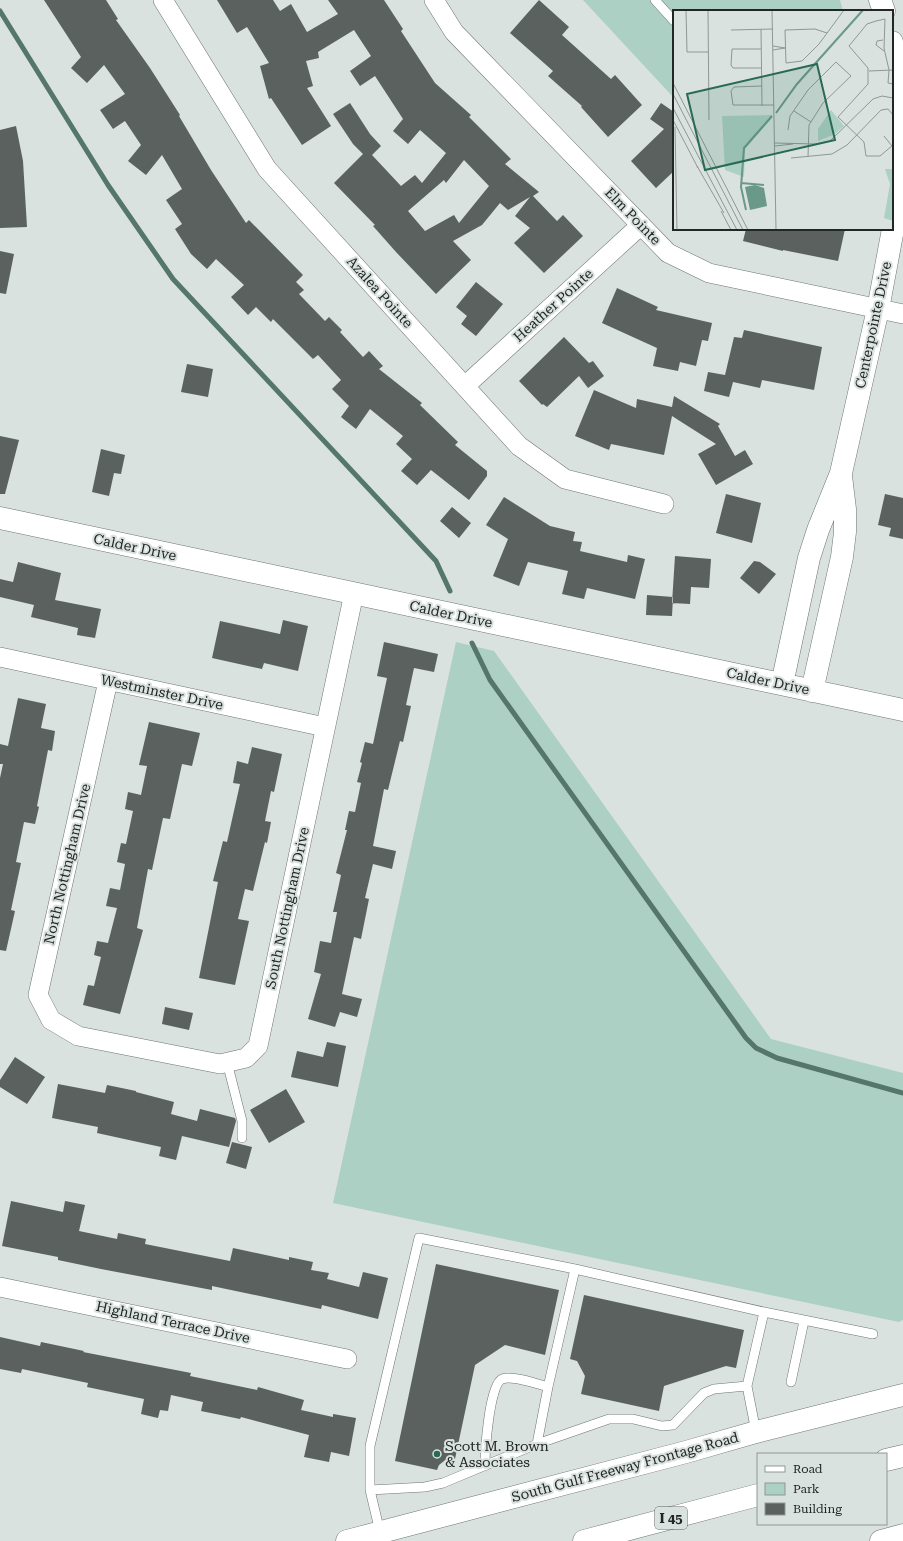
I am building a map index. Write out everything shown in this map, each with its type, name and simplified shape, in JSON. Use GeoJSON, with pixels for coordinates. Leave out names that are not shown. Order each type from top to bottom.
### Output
{"type":"FeatureCollection","features":[{"type":"Feature","properties":{"kind":"main road"},"geometry":{"type":"LineString","coordinates":[[880,0],[884,10]]}},
{"type":"Feature","properties":{"kind":"main road"},"geometry":{"type":"LineString","coordinates":[[893,46],[896,59],[901,111],[903,172]]}},
{"type":"Feature","properties":{"kind":"main road","name":"Centerpointe Drive"},"geometry":{"type":"LineString","coordinates":[[893,229],[903,176]]}},
{"type":"Feature","properties":{"kind":"main road","name":"Centerpointe Drive"},"geometry":{"type":"LineString","coordinates":[[782,684],[809,558],[818,530],[841,473],[878,309],[893,230]]}},
{"type":"Feature","properties":{"kind":"main road","name":"Centerpointe Drive"},"geometry":{"type":"LineString","coordinates":[[812,691],[842,557],[845,532],[845,509],[841,473]]}},
{"type":"Feature","properties":{"kind":"main road","name":"Calder Drive"},"geometry":{"type":"LineString","coordinates":[[0,518],[903,710]]}},
{"type":"Feature","properties":{"kind":"main road","name":"South Gulf Freeway Frontage Road"},"geometry":{"type":"LineString","coordinates":[[347,1541],[903,1394]]}},
{"type":"Feature","properties":{"kind":"main road"},"geometry":{"type":"LineString","coordinates":[[887,1460],[903,1456]]}},
{"type":"Feature","properties":{"kind":"main road","name":"I 45"},"geometry":{"type":"LineString","coordinates":[[584,1541],[757,1495]]}},
{"type":"Feature","properties":{"kind":"main road"},"geometry":{"type":"LineString","coordinates":[[881,1541],[903,1535]]}},
{"type":"Feature","properties":{"kind":"street","name":"Azalea Pointe"},"geometry":{"type":"LineString","coordinates":[[163,0],[267,169],[519,446],[565,479],[664,504]]}},
{"type":"Feature","properties":{"kind":"street","name":"Elm Pointe"},"geometry":{"type":"LineString","coordinates":[[434,0],[454,32],[668,253],[709,273],[903,314]]}},
{"type":"Feature","properties":{"kind":"street","name":"Heather Pointe"},"geometry":{"type":"LineString","coordinates":[[465,386],[641,225]]}},
{"type":"Feature","properties":{"kind":"street","name":"South Nottingham Drive"},"geometry":{"type":"LineString","coordinates":[[224,1063],[246,1058],[258,1046],[354,593]]}},
{"type":"Feature","properties":{"kind":"street","name":"Westminster Drive"},"geometry":{"type":"LineString","coordinates":[[0,658],[325,727]]}},
{"type":"Feature","properties":{"kind":"street","name":"North Nottingham Drive"},"geometry":{"type":"LineString","coordinates":[[108,681],[38,995],[51,1020],[78,1036],[224,1063]]}},
{"type":"Feature","properties":{"kind":"street","name":"Highland Terrace Drive"},"geometry":{"type":"LineString","coordinates":[[0,1287],[347,1359]]}},
{"type":"Feature","properties":{"kind":"lane"},"geometry":{"type":"LineString","coordinates":[[655,0],[673,21]]}},
{"type":"Feature","properties":{"kind":"lane"},"geometry":{"type":"LineString","coordinates":[[224,1063],[242,1121],[242,1138]]}},
{"type":"Feature","properties":{"kind":"lane"},"geometry":{"type":"LineString","coordinates":[[380,1532],[370,1490],[370,1446],[419,1238],[575,1269],[804,1321],[873,1334]]}},
{"type":"Feature","properties":{"kind":"lane"},"geometry":{"type":"LineString","coordinates":[[537,1444],[548,1387],[575,1269]]}},
{"type":"Feature","properties":{"kind":"lane"},"geometry":{"type":"LineString","coordinates":[[756,1432],[747,1386],[764,1312]]}},
{"type":"Feature","properties":{"kind":"lane"},"geometry":{"type":"LineString","coordinates":[[791,1382],[804,1321]]}},
{"type":"Feature","properties":{"kind":"lane"},"geometry":{"type":"LineString","coordinates":[[485,1466],[485,1448],[488,1423],[498,1382],[506,1378],[548,1387]]}},
{"type":"Feature","properties":{"kind":"lane"},"geometry":{"type":"LineString","coordinates":[[370,1490],[425,1487],[443,1483],[537,1444],[609,1419],[634,1419],[662,1426],[673,1424],[704,1393],[714,1389],[747,1386]]}},
{"type":"Feature","properties":{"kind":"green space"},"geometry":{"type":"Polygon","coordinates":[[[583,0],[840,0],[843,10],[673,10],[673,97],[583,0]]]}},
{"type":"Feature","properties":{"kind":"green space"},"geometry":{"type":"Polygon","coordinates":[[[456,642],[494,651],[771,1039],[903,1073],[903,1320],[899,1322],[333,1203],[456,642]]]}},
{"type":"Feature","properties":{"kind":"building"},"geometry":{"type":"Polygon","coordinates":[[[44,0],[106,0],[118,19],[116,20],[150,68],[180,115],[179,116],[211,170],[246,223],[249,220],[303,275],[296,282],[304,290],[299,294],[325,321],[329,317],[342,330],[340,332],[363,357],[369,351],[383,366],[379,369],[422,403],[420,405],[458,442],[455,445],[487,471],[487,476],[469,500],[431,470],[417,485],[401,471],[412,459],[396,444],[403,436],[370,409],[356,429],[341,417],[349,406],[332,389],[341,380],[318,355],[313,359],[273,319],[271,322],[256,307],[248,315],[231,297],[244,285],[216,259],[207,269],[191,254],[175,229],[182,224],[166,200],[182,189],[162,155],[146,175],[128,161],[141,145],[125,121],[113,129],[100,110],[125,94],[104,65],[87,83],[71,68],[81,57],[44,0]]]}},
{"type":"Feature","properties":{"kind":"building"},"geometry":{"type":"Polygon","coordinates":[[[217,0],[273,0],[280,11],[291,4],[307,32],[338,14],[328,0],[384,0],[403,29],[401,31],[435,83],[471,115],[469,117],[511,159],[505,164],[539,192],[533,196],[557,221],[563,215],[583,236],[544,273],[514,243],[530,228],[515,216],[530,197],[508,210],[500,203],[482,225],[453,241],[471,260],[436,294],[373,226],[375,225],[334,183],[363,154],[353,144],[333,114],[350,103],[370,134],[381,146],[372,155],[401,186],[415,175],[422,183],[446,153],[420,130],[408,144],[393,131],[403,119],[375,76],[360,86],[350,71],[371,56],[354,30],[318,52],[319,58],[306,61],[313,86],[307,88],[331,126],[302,145],[271,98],[269,99],[260,66],[269,63],[247,27],[237,33],[217,0]],[[464,160],[446,183],[444,180],[408,211],[425,231],[454,215],[459,223],[489,186],[464,160]]]}},
{"type":"Feature","properties":{"kind":"building"},"geometry":{"type":"Polygon","coordinates":[[[539,0],[569,27],[562,35],[611,79],[615,75],[642,105],[608,137],[581,107],[582,106],[548,76],[553,71],[510,33],[539,0]]]}},
{"type":"Feature","properties":{"kind":"building"},"geometry":{"type":"Polygon","coordinates":[[[661,103],[673,111],[673,172],[656,188],[631,161],[664,129],[650,119],[661,103]]]}},
{"type":"Feature","properties":{"kind":"building"},"geometry":{"type":"Polygon","coordinates":[[[16,126],[23,161],[27,227],[0,228],[0,130],[16,126]]]}},
{"type":"Feature","properties":{"kind":"building"},"geometry":{"type":"Polygon","coordinates":[[[746,230],[845,230],[838,261],[783,251],[743,241],[746,230]]]}},
{"type":"Feature","properties":{"kind":"building"},"geometry":{"type":"Polygon","coordinates":[[[0,251],[14,254],[6,294],[0,293],[0,251]]]}},
{"type":"Feature","properties":{"kind":"building"},"geometry":{"type":"Polygon","coordinates":[[[476,282],[503,304],[476,336],[461,324],[467,316],[456,307],[476,282]]]}},
{"type":"Feature","properties":{"kind":"building"},"geometry":{"type":"Polygon","coordinates":[[[617,288],[658,307],[656,310],[712,323],[708,341],[702,340],[696,366],[680,362],[678,371],[653,366],[657,348],[602,323],[617,288]]]}},
{"type":"Feature","properties":{"kind":"building"},"geometry":{"type":"Polygon","coordinates":[[[744,330],[822,347],[814,390],[762,380],[760,388],[733,382],[729,397],[704,391],[708,372],[725,375],[734,337],[742,338],[744,330]]]}},
{"type":"Feature","properties":{"kind":"building"},"geometry":{"type":"Polygon","coordinates":[[[564,337],[589,363],[593,361],[604,376],[588,388],[579,376],[547,407],[543,404],[542,405],[519,381],[564,337]]]}},
{"type":"Feature","properties":{"kind":"building"},"geometry":{"type":"Polygon","coordinates":[[[187,364],[213,369],[208,397],[181,392],[187,364]]]}},
{"type":"Feature","properties":{"kind":"building"},"geometry":{"type":"Polygon","coordinates":[[[594,390],[636,408],[637,399],[672,407],[674,396],[720,424],[718,426],[735,456],[745,450],[753,464],[716,485],[698,454],[716,444],[672,416],[664,455],[611,444],[609,450],[575,436],[594,390]]]}},
{"type":"Feature","properties":{"kind":"building"},"geometry":{"type":"Polygon","coordinates":[[[0,436],[19,440],[5,494],[0,494],[0,436]]]}},
{"type":"Feature","properties":{"kind":"building"},"geometry":{"type":"Polygon","coordinates":[[[101,449],[125,455],[121,474],[114,473],[109,496],[92,492],[101,449]]]}},
{"type":"Feature","properties":{"kind":"building"},"geometry":{"type":"Polygon","coordinates":[[[726,494],[761,503],[752,543],[716,533],[726,494]]]}},
{"type":"Feature","properties":{"kind":"building"},"geometry":{"type":"Polygon","coordinates":[[[885,494],[903,498],[903,539],[889,536],[891,528],[878,525],[885,494]]]}},
{"type":"Feature","properties":{"kind":"building"},"geometry":{"type":"Polygon","coordinates":[[[504,497],[550,526],[575,532],[573,541],[582,542],[580,551],[627,562],[628,555],[645,559],[635,599],[587,588],[584,599],[562,594],[568,571],[528,562],[519,586],[493,576],[508,539],[486,525],[504,497]]]}},
{"type":"Feature","properties":{"kind":"building"},"geometry":{"type":"Polygon","coordinates":[[[452,507],[471,523],[459,538],[440,521],[452,507]]]}},
{"type":"Feature","properties":{"kind":"building"},"geometry":{"type":"Polygon","coordinates":[[[675,556],[711,559],[709,588],[691,587],[690,604],[672,603],[675,556]]]}},
{"type":"Feature","properties":{"kind":"building"},"geometry":{"type":"Polygon","coordinates":[[[754,561],[760,562],[776,574],[759,594],[740,578],[754,561]]]}},
{"type":"Feature","properties":{"kind":"building"},"geometry":{"type":"Polygon","coordinates":[[[18,562],[61,573],[55,600],[101,609],[95,638],[77,635],[78,628],[31,617],[34,605],[0,597],[0,579],[13,582],[18,562]]]}},
{"type":"Feature","properties":{"kind":"building"},"geometry":{"type":"Polygon","coordinates":[[[647,595],[673,597],[672,616],[646,615],[647,595]]]}},
{"type":"Feature","properties":{"kind":"building"},"geometry":{"type":"Polygon","coordinates":[[[283,620],[308,626],[298,671],[264,663],[262,669],[212,658],[220,621],[280,634],[283,620]]]}},
{"type":"Feature","properties":{"kind":"building"},"geometry":{"type":"Polygon","coordinates":[[[384,642],[438,654],[434,672],[414,668],[406,705],[411,706],[403,742],[400,741],[388,790],[384,789],[373,846],[396,851],[392,869],[373,864],[365,898],[369,899],[361,939],[354,937],[342,994],[362,999],[357,1017],[340,1012],[335,1027],[308,1019],[321,974],[314,972],[320,941],[331,943],[337,912],[333,912],[341,875],[336,873],[347,830],[345,830],[349,811],[355,812],[361,783],[357,782],[362,763],[360,762],[365,742],[373,744],[387,678],[377,676],[384,642]]]}},
{"type":"Feature","properties":{"kind":"building"},"geometry":{"type":"Polygon","coordinates":[[[18,698],[46,704],[41,728],[55,731],[52,751],[48,750],[35,824],[24,822],[16,862],[21,863],[11,910],[15,911],[6,951],[0,950],[0,778],[3,764],[0,764],[0,744],[8,746],[18,698]]]}},
{"type":"Feature","properties":{"kind":"building"},"geometry":{"type":"Polygon","coordinates":[[[149,722],[200,733],[192,766],[182,764],[170,819],[163,818],[152,870],[148,869],[137,928],[143,930],[120,1014],[83,1005],[88,985],[94,986],[101,957],[94,955],[97,941],[108,943],[117,908],[106,906],[110,888],[120,890],[125,864],[117,862],[121,843],[126,844],[133,811],[125,809],[128,792],[141,795],[147,766],[139,765],[149,722]]]}},
{"type":"Feature","properties":{"kind":"building"},"geometry":{"type":"Polygon","coordinates":[[[252,747],[282,754],[274,792],[271,791],[265,821],[271,822],[267,843],[265,842],[253,891],[245,889],[238,919],[249,921],[235,985],[199,978],[218,882],[213,881],[223,841],[227,842],[240,784],[233,783],[237,761],[248,764],[252,747]]]}},
{"type":"Feature","properties":{"kind":"building"},"geometry":{"type":"Polygon","coordinates":[[[165,1007],[193,1013],[189,1030],[162,1024],[165,1007]]]}},
{"type":"Feature","properties":{"kind":"building"},"geometry":{"type":"Polygon","coordinates":[[[327,1042],[346,1046],[338,1087],[291,1077],[297,1051],[323,1057],[327,1042]]]}},
{"type":"Feature","properties":{"kind":"building"},"geometry":{"type":"Polygon","coordinates":[[[15,1057],[45,1077],[27,1104],[0,1087],[0,1080],[15,1057]]]}},
{"type":"Feature","properties":{"kind":"building"},"geometry":{"type":"Polygon","coordinates":[[[58,1084],[105,1093],[107,1085],[136,1091],[174,1102],[171,1114],[197,1121],[200,1109],[235,1118],[236,1121],[229,1147],[182,1136],[176,1160],[159,1156],[161,1147],[97,1133],[98,1127],[52,1118],[58,1084]]]}},
{"type":"Feature","properties":{"kind":"building"},"geometry":{"type":"Polygon","coordinates":[[[286,1089],[305,1122],[269,1143],[250,1110],[286,1089]]]}},
{"type":"Feature","properties":{"kind":"building"},"geometry":{"type":"Polygon","coordinates":[[[232,1142],[252,1147],[246,1169],[226,1163],[232,1142]]]}},
{"type":"Feature","properties":{"kind":"building"},"geometry":{"type":"Polygon","coordinates":[[[11,1201],[63,1212],[65,1201],[85,1205],[79,1231],[117,1239],[118,1233],[146,1239],[145,1244],[230,1261],[233,1248],[289,1260],[289,1257],[313,1262],[311,1270],[329,1273],[327,1279],[359,1287],[363,1272],[388,1278],[378,1319],[322,1305],[321,1309],[212,1286],[212,1290],[101,1269],[58,1260],[58,1257],[2,1246],[11,1201]]]}},
{"type":"Feature","properties":{"kind":"building"},"geometry":{"type":"Polygon","coordinates":[[[436,1264],[559,1290],[545,1355],[505,1345],[475,1365],[455,1459],[449,1457],[439,1465],[437,1470],[395,1461],[436,1264]]]}},
{"type":"Feature","properties":{"kind":"building"},"geometry":{"type":"Polygon","coordinates":[[[584,1295],[744,1330],[736,1368],[726,1366],[664,1386],[659,1411],[581,1394],[585,1376],[577,1361],[570,1359],[584,1295]]]}},
{"type":"Feature","properties":{"kind":"building"},"geometry":{"type":"Polygon","coordinates":[[[0,1337],[40,1346],[41,1342],[84,1351],[83,1352],[191,1373],[190,1376],[257,1390],[258,1387],[304,1400],[301,1410],[333,1417],[333,1414],[356,1418],[349,1456],[331,1452],[329,1462],[304,1457],[309,1435],[241,1417],[240,1419],[201,1411],[203,1402],[171,1395],[168,1411],[160,1410],[158,1418],[141,1414],[144,1399],[87,1387],[88,1383],[22,1369],[21,1373],[0,1369],[0,1337]]]}},
{"type":"Feature","properties":{"kind":"waterway"},"geometry":{"type":"LineString","coordinates":[[0,11],[108,185],[173,279],[436,561],[450,591]]}},
{"type":"Feature","properties":{"kind":"waterway"},"geometry":{"type":"LineString","coordinates":[[472,643],[490,680],[746,1038],[756,1048],[777,1058],[903,1093]]}},
{"type":"Feature","properties":{"kind":"place","name":"Scott M. Brown & Associates"},"geometry":{"type":"Point","coordinates":[437,1454]}}]}
